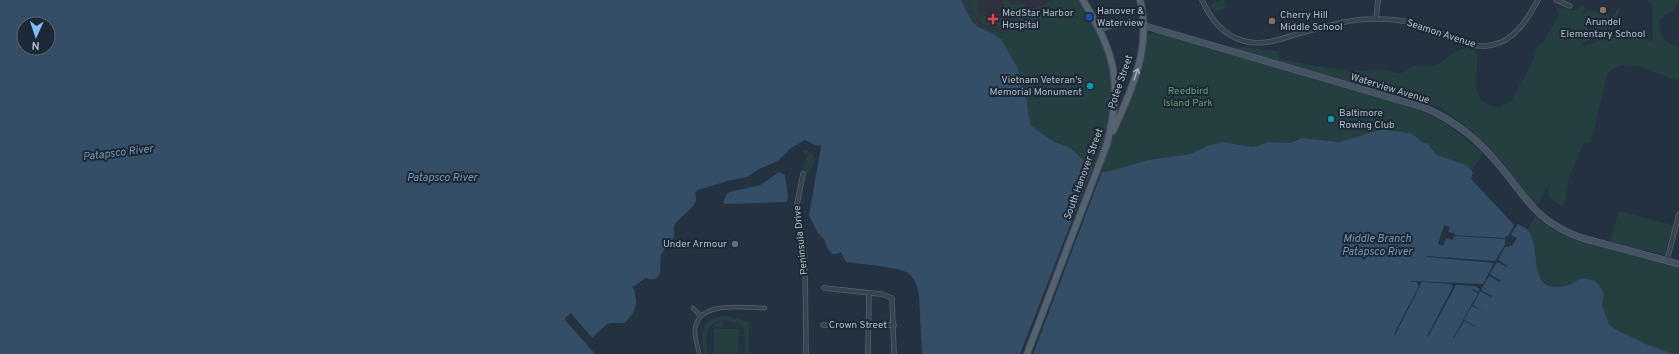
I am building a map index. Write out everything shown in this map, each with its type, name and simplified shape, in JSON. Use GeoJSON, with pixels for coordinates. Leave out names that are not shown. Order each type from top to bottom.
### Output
{"type":"FeatureCollection","features":[{"type":"Feature","properties":{"kind":"main road","name":"South Hanover Street"},"geometry":{"type":"LineString","coordinates":[[1027,354],[1107,144],[1114,116],[1116,84],[1110,55],[1100,29],[1083,0]]}},
{"type":"Feature","properties":{"kind":"main road","name":"Potee Street"},"geometry":{"type":"LineString","coordinates":[[1107,144],[1138,70],[1143,47],[1144,25],[1140,0]]}},
{"type":"Feature","properties":{"kind":"main road","name":"Waterview Avenue"},"geometry":{"type":"LineString","coordinates":[[1100,29],[1109,25],[1122,23],[1144,25],[1423,107],[1456,125],[1481,145],[1499,165],[1533,209],[1551,224],[1582,238],[1679,264]]}},
{"type":"Feature","properties":{"kind":"street","name":"Seamon Avenue"},"geometry":{"type":"LineString","coordinates":[[1202,0],[1213,20],[1222,30],[1236,38],[1250,43],[1271,42],[1343,23],[1376,19],[1395,20],[1416,24],[1477,46],[1495,44],[1509,37],[1524,23],[1538,0]]}},
{"type":"Feature","properties":{"kind":"street"},"geometry":{"type":"LineString","coordinates":[[1376,19],[1378,0]]}},
{"type":"Feature","properties":{"kind":"street"},"geometry":{"type":"LineString","coordinates":[[1556,0],[1570,6]]}},
{"type":"Feature","properties":{"kind":"street","name":"Peninsula Drive"},"geometry":{"type":"LineString","coordinates":[[803,174],[796,204],[805,258],[806,354]]}},
{"type":"Feature","properties":{"kind":"street"},"geometry":{"type":"LineString","coordinates":[[1667,260],[1679,214]]}},
{"type":"Feature","properties":{"kind":"street"},"geometry":{"type":"LineString","coordinates":[[824,288],[868,293],[892,298],[894,354]]}},
{"type":"Feature","properties":{"kind":"street"},"geometry":{"type":"LineString","coordinates":[[868,293],[868,354]]}},
{"type":"Feature","properties":{"kind":"street"},"geometry":{"type":"LineString","coordinates":[[699,354],[694,332],[697,322],[701,316],[709,311],[724,307],[765,308]]}},
{"type":"Feature","properties":{"kind":"street"},"geometry":{"type":"LineString","coordinates":[[693,308],[701,316]]}},
{"type":"Feature","properties":{"kind":"street","name":"Crown Street"},"geometry":{"type":"LineString","coordinates":[[823,324],[894,325]]}},
{"type":"Feature","properties":{"kind":"shaded area","name":"MedStar Harbor Hospital"},"geometry":{"type":"Polygon","coordinates":[[[961,0],[1053,0],[1016,17],[999,37],[978,27],[972,21],[961,0]]]}},
{"type":"Feature","properties":{"kind":"green space","name":"Reedbird Island Park"},"geometry":{"type":"Polygon","coordinates":[[[962,0],[966,0],[978,23],[982,26],[1002,33],[1003,31],[983,24],[976,17],[967,0],[977,0],[979,3],[978,11],[990,18],[999,18],[1002,24],[1007,26],[1014,19],[1014,17],[1053,0],[1080,0],[1101,41],[1109,63],[1112,104],[1109,123],[1118,126],[1139,77],[1144,60],[1147,38],[1150,33],[1155,32],[1418,109],[1447,124],[1483,153],[1472,171],[1466,165],[1437,155],[1432,148],[1413,134],[1383,129],[1340,142],[1307,138],[1298,139],[1290,143],[1264,144],[1252,147],[1222,142],[1207,146],[1191,154],[1148,160],[1110,171],[1097,171],[1069,147],[1054,142],[1030,125],[1025,87],[1017,67],[999,36],[979,27],[962,0]]]}},
{"type":"Feature","properties":{"kind":"green space"},"geometry":{"type":"Polygon","coordinates":[[[1003,0],[1007,0],[1013,4],[1025,3],[1026,5],[1013,12],[1005,11],[998,14],[1003,10],[1003,0]]]}},
{"type":"Feature","properties":{"kind":"green space"},"geometry":{"type":"Polygon","coordinates":[[[1224,0],[1227,7],[1214,12],[1210,4],[1224,0]]]}},
{"type":"Feature","properties":{"kind":"green space"},"geometry":{"type":"Polygon","coordinates":[[[1645,0],[1679,0],[1674,11],[1666,14],[1659,21],[1663,38],[1669,43],[1679,47],[1679,81],[1652,71],[1631,66],[1622,66],[1613,69],[1607,75],[1591,142],[1583,143],[1569,178],[1564,205],[1562,206],[1549,198],[1548,186],[1538,203],[1536,205],[1534,204],[1496,155],[1474,134],[1441,108],[1234,49],[1243,47],[1277,51],[1280,59],[1335,69],[1353,71],[1383,70],[1400,73],[1411,67],[1438,64],[1458,50],[1466,48],[1476,52],[1478,59],[1476,88],[1479,96],[1486,103],[1500,107],[1511,101],[1533,61],[1535,49],[1544,42],[1559,14],[1554,5],[1561,9],[1565,8],[1574,11],[1583,5],[1586,8],[1583,14],[1590,10],[1611,17],[1615,14],[1617,9],[1620,8],[1616,19],[1606,29],[1591,27],[1586,28],[1593,35],[1593,38],[1583,43],[1582,45],[1584,46],[1603,40],[1624,36],[1639,36],[1651,41],[1653,39],[1652,4],[1645,0]]]}},
{"type":"Feature","properties":{"kind":"green space"},"geometry":{"type":"Polygon","coordinates":[[[806,150],[813,155],[815,161],[808,174],[801,171],[807,156],[802,151],[806,150]]]}},
{"type":"Feature","properties":{"kind":"green space"},"geometry":{"type":"Polygon","coordinates":[[[1619,211],[1673,225],[1664,255],[1610,242],[1619,211]]]}},
{"type":"Feature","properties":{"kind":"green space"},"geometry":{"type":"Polygon","coordinates":[[[1535,217],[1557,232],[1576,240],[1679,268],[1679,354],[1673,354],[1646,344],[1613,328],[1605,315],[1602,299],[1573,282],[1562,287],[1545,283],[1539,276],[1535,267],[1536,253],[1531,235],[1527,230],[1535,217]]]}},
{"type":"Feature","properties":{"kind":"green space"},"geometry":{"type":"Polygon","coordinates":[[[726,316],[749,322],[749,354],[745,354],[744,328],[737,323],[725,320],[723,321],[724,328],[712,326],[723,320],[716,322],[709,328],[707,332],[707,354],[703,354],[703,333],[707,323],[717,317],[726,316]]]}},
{"type":"Feature","properties":{"kind":"green space"},"geometry":{"type":"Polygon","coordinates":[[[714,329],[739,329],[738,354],[714,354],[714,329]]]}},
{"type":"Feature","properties":{"kind":"water","name":"Patapsco River"},"geometry":{"type":"Polygon","coordinates":[[[0,0],[961,0],[972,21],[978,27],[1001,39],[1017,67],[1025,87],[1030,125],[1054,142],[1069,147],[1097,171],[1110,171],[1148,160],[1191,154],[1207,146],[1222,142],[1252,147],[1268,142],[1290,143],[1302,138],[1340,142],[1383,129],[1413,134],[1422,142],[1428,144],[1437,155],[1466,165],[1473,172],[1471,179],[1516,227],[1518,224],[1530,233],[1540,278],[1545,284],[1554,287],[1566,286],[1582,278],[1595,281],[1604,294],[1602,305],[1609,324],[1613,328],[1646,344],[1673,354],[922,354],[919,293],[913,278],[908,273],[897,269],[846,262],[841,252],[832,254],[824,239],[817,232],[809,215],[821,147],[820,145],[817,146],[805,140],[791,148],[778,161],[759,169],[747,177],[731,180],[698,190],[695,193],[696,202],[674,226],[673,239],[661,256],[659,275],[653,279],[646,278],[632,287],[635,290],[636,301],[632,314],[625,323],[607,324],[592,338],[571,313],[565,318],[565,320],[595,354],[0,354],[0,0]]]}},
{"type":"Feature","properties":{"kind":"water"},"geometry":{"type":"Polygon","coordinates":[[[779,172],[785,175],[788,196],[787,202],[725,204],[723,202],[727,194],[730,192],[760,185],[779,172]]]}},
{"type":"Feature","properties":{"kind":"pier"},"geometry":{"type":"Polygon","coordinates":[[[1093,166],[1103,169],[1033,354],[1020,354],[1093,166]]]}},
{"type":"Feature","properties":{"kind":"pier"},"geometry":{"type":"Polygon","coordinates":[[[1444,225],[1450,227],[1448,232],[1454,233],[1455,235],[1504,238],[1509,235],[1514,225],[1516,226],[1511,235],[1517,238],[1512,246],[1505,247],[1498,260],[1508,266],[1507,267],[1497,262],[1490,274],[1501,281],[1500,282],[1489,276],[1481,290],[1492,296],[1491,297],[1480,291],[1473,305],[1483,312],[1472,306],[1464,320],[1475,327],[1464,321],[1453,338],[1478,293],[1472,290],[1473,289],[1478,292],[1480,289],[1475,286],[1456,285],[1428,337],[1427,336],[1453,287],[1451,284],[1422,282],[1395,335],[1394,334],[1419,286],[1417,282],[1411,281],[1483,284],[1494,263],[1427,256],[1495,261],[1505,245],[1505,239],[1454,236],[1453,240],[1446,238],[1443,246],[1438,244],[1444,225]]]}},
{"type":"Feature","properties":{"kind":"place","name":"Arundel Elementary School"},"geometry":{"type":"Point","coordinates":[1603,10]}},
{"type":"Feature","properties":{"kind":"place","name":"Hanover & Waterview"},"geometry":{"type":"Point","coordinates":[1089,17]}},
{"type":"Feature","properties":{"kind":"place","name":"MedStar Harbor Hospital"},"geometry":{"type":"Point","coordinates":[993,19]}},
{"type":"Feature","properties":{"kind":"place","name":"Cherry Hill Middle School"},"geometry":{"type":"Point","coordinates":[1272,21]}},
{"type":"Feature","properties":{"kind":"place","name":"Vietnam Veteran's Memorial Monument"},"geometry":{"type":"Point","coordinates":[1090,86]}},
{"type":"Feature","properties":{"kind":"place","name":"Baltimore Rowing Club"},"geometry":{"type":"Point","coordinates":[1331,119]}},
{"type":"Feature","properties":{"kind":"place","name":"Under Armour"},"geometry":{"type":"Point","coordinates":[735,244]}},
{"type":"Feature","properties":{"kind":"water label","name":"Middle Branch Patapsco River"},"geometry":{"type":"Point","coordinates":[1377,245]}}]}
